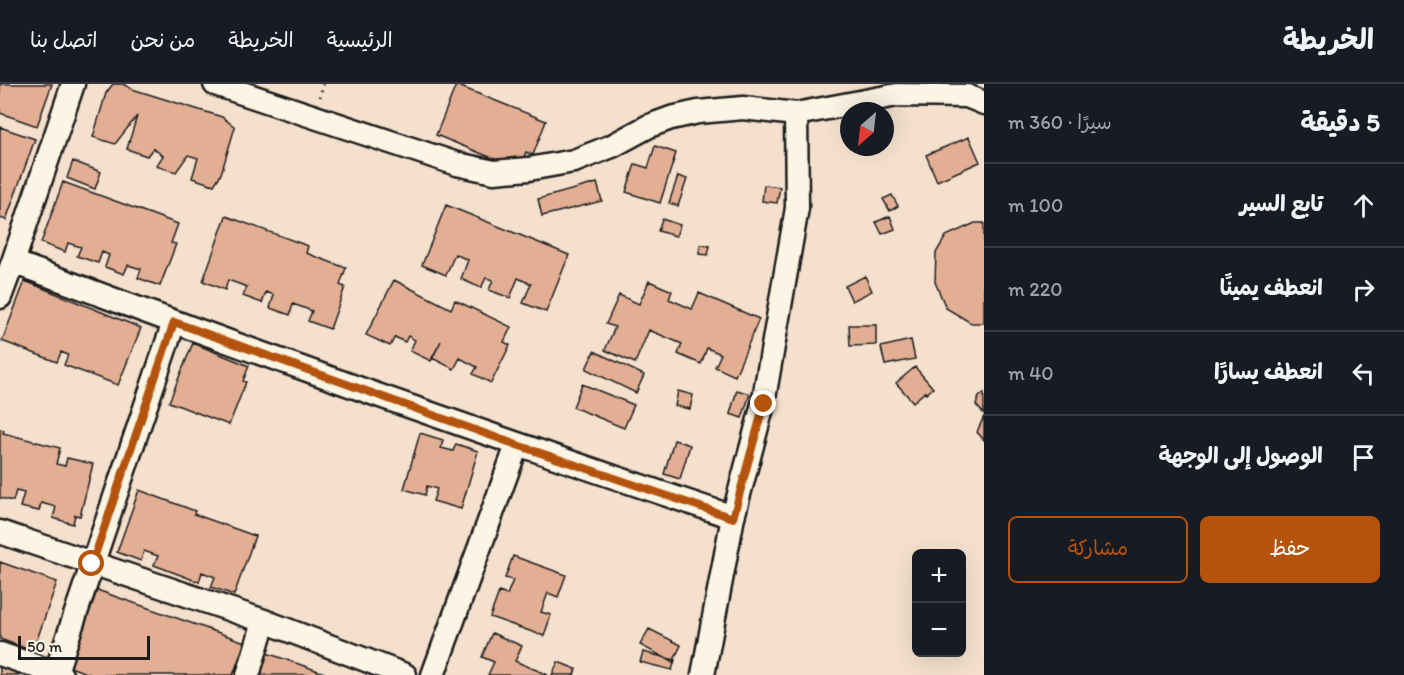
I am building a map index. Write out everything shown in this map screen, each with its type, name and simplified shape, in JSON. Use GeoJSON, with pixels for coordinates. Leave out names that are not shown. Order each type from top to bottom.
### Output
{"type":"FeatureCollection","features":[{"type":"Feature","properties":{"kind":"street"},"geometry":{"type":"LineString","coordinates":[[0,297],[14,262],[73,84]]}},
{"type":"Feature","properties":{"kind":"street"},"geometry":{"type":"LineString","coordinates":[[215,84],[457,164],[494,172],[574,161],[612,146],[649,126],[698,112],[743,108],[796,114],[897,96],[967,96],[984,103]]}},
{"type":"Feature","properties":{"kind":"street"},"geometry":{"type":"LineString","coordinates":[[703,675],[733,518],[764,404],[797,208],[796,114]]}},
{"type":"Feature","properties":{"kind":"street"},"geometry":{"type":"LineString","coordinates":[[14,262],[517,445],[733,518]]}},
{"type":"Feature","properties":{"kind":"street"},"geometry":{"type":"LineString","coordinates":[[0,654],[58,674],[92,564],[174,322]]}},
{"type":"Feature","properties":{"kind":"street"},"geometry":{"type":"LineString","coordinates":[[433,675],[517,445]]}},
{"type":"Feature","properties":{"kind":"street"},"geometry":{"type":"LineString","coordinates":[[0,532],[264,621],[405,675]]}},
{"type":"Feature","properties":{"kind":"street"},"geometry":{"type":"LineString","coordinates":[[248,675],[264,621]]}},
{"type":"Feature","properties":{"kind":"building"},"geometry":{"type":"Polygon","coordinates":[[[0,84],[52,84],[37,126],[0,113],[0,84]]]}},
{"type":"Feature","properties":{"kind":"building"},"geometry":{"type":"Polygon","coordinates":[[[113,84],[123,84],[132,89],[222,117],[235,127],[221,174],[214,185],[192,178],[198,158],[188,155],[176,172],[156,166],[163,156],[153,148],[147,156],[127,149],[137,116],[115,144],[93,137],[106,93],[113,84]]]}},
{"type":"Feature","properties":{"kind":"building"},"geometry":{"type":"Polygon","coordinates":[[[456,85],[546,121],[533,155],[526,152],[519,169],[436,135],[456,85]]]}},
{"type":"Feature","properties":{"kind":"building"},"geometry":{"type":"Polygon","coordinates":[[[0,127],[35,139],[6,220],[0,218],[0,127]]]}},
{"type":"Feature","properties":{"kind":"building"},"geometry":{"type":"Polygon","coordinates":[[[969,137],[980,162],[937,181],[926,155],[969,137]]]}},
{"type":"Feature","properties":{"kind":"building"},"geometry":{"type":"Polygon","coordinates":[[[655,146],[676,153],[660,203],[626,192],[635,164],[648,168],[655,146]]]}},
{"type":"Feature","properties":{"kind":"building"},"geometry":{"type":"Polygon","coordinates":[[[73,161],[101,172],[95,189],[67,178],[73,161]]]}},
{"type":"Feature","properties":{"kind":"building"},"geometry":{"type":"Polygon","coordinates":[[[678,176],[687,179],[678,206],[669,203],[678,176]]]}},
{"type":"Feature","properties":{"kind":"building"},"geometry":{"type":"Polygon","coordinates":[[[63,182],[178,224],[171,243],[176,244],[160,286],[138,278],[141,269],[128,265],[124,274],[105,267],[109,255],[102,252],[98,263],[77,256],[81,247],[68,243],[65,252],[41,243],[63,182]]]}},
{"type":"Feature","properties":{"kind":"building"},"geometry":{"type":"Polygon","coordinates":[[[597,183],[602,201],[542,216],[538,199],[597,183]]]}},
{"type":"Feature","properties":{"kind":"building"},"geometry":{"type":"Polygon","coordinates":[[[764,185],[780,187],[777,203],[762,201],[764,185]]]}},
{"type":"Feature","properties":{"kind":"building"},"geometry":{"type":"Polygon","coordinates":[[[892,195],[898,206],[890,211],[883,199],[892,195]]]}},
{"type":"Feature","properties":{"kind":"building"},"geometry":{"type":"Polygon","coordinates":[[[446,205],[569,255],[546,312],[523,303],[531,284],[518,278],[510,298],[489,290],[493,280],[486,278],[481,288],[461,279],[468,260],[455,254],[446,275],[422,265],[446,205]]]}},
{"type":"Feature","properties":{"kind":"building"},"geometry":{"type":"Polygon","coordinates":[[[226,216],[308,246],[306,253],[346,268],[340,285],[345,287],[330,329],[308,321],[312,311],[293,304],[290,315],[270,308],[274,295],[266,292],[262,303],[243,296],[247,287],[228,280],[225,290],[203,281],[226,216]]]}},
{"type":"Feature","properties":{"kind":"building"},"geometry":{"type":"Polygon","coordinates":[[[890,216],[895,229],[882,234],[876,222],[890,216]]]}},
{"type":"Feature","properties":{"kind":"building"},"geometry":{"type":"Polygon","coordinates":[[[662,219],[680,225],[676,236],[658,231],[662,219]]]}},
{"type":"Feature","properties":{"kind":"building"},"geometry":{"type":"Polygon","coordinates":[[[975,223],[984,223],[984,323],[971,323],[946,308],[935,282],[936,253],[946,236],[975,223]]]}},
{"type":"Feature","properties":{"kind":"building"},"geometry":{"type":"Polygon","coordinates":[[[700,245],[710,246],[708,255],[699,254],[700,245]]]}},
{"type":"Feature","properties":{"kind":"building"},"geometry":{"type":"Polygon","coordinates":[[[865,276],[872,291],[852,301],[845,286],[865,276]]]}},
{"type":"Feature","properties":{"kind":"building"},"geometry":{"type":"Polygon","coordinates":[[[394,280],[451,309],[455,300],[511,327],[504,342],[510,345],[491,383],[473,374],[477,367],[460,358],[454,369],[432,358],[431,361],[410,351],[415,340],[408,336],[405,342],[395,337],[390,346],[366,335],[394,280]]]}},
{"type":"Feature","properties":{"kind":"building"},"geometry":{"type":"Polygon","coordinates":[[[25,281],[141,328],[118,385],[64,365],[68,355],[61,352],[57,362],[2,341],[25,281]]]}},
{"type":"Feature","properties":{"kind":"building"},"geometry":{"type":"Polygon","coordinates":[[[649,281],[672,291],[669,299],[692,309],[699,293],[759,319],[735,376],[715,367],[721,354],[707,348],[701,364],[678,354],[682,344],[649,330],[635,363],[605,350],[615,327],[606,324],[619,295],[639,304],[649,281]]]}},
{"type":"Feature","properties":{"kind":"building"},"geometry":{"type":"Polygon","coordinates":[[[849,325],[876,325],[876,345],[850,346],[849,325]]]}},
{"type":"Feature","properties":{"kind":"building"},"geometry":{"type":"Polygon","coordinates":[[[911,340],[915,359],[885,365],[881,347],[911,340]]]}},
{"type":"Feature","properties":{"kind":"building"},"geometry":{"type":"Polygon","coordinates":[[[193,343],[249,366],[243,381],[246,382],[229,425],[169,402],[193,343]]]}},
{"type":"Feature","properties":{"kind":"building"},"geometry":{"type":"Polygon","coordinates":[[[594,351],[644,375],[636,393],[586,369],[594,351]]]}},
{"type":"Feature","properties":{"kind":"building"},"geometry":{"type":"Polygon","coordinates":[[[915,367],[933,388],[913,402],[896,383],[915,367]]]}},
{"type":"Feature","properties":{"kind":"building"},"geometry":{"type":"Polygon","coordinates":[[[582,384],[634,405],[624,428],[573,407],[582,384]]]}},
{"type":"Feature","properties":{"kind":"building"},"geometry":{"type":"Polygon","coordinates":[[[737,390],[750,394],[742,418],[730,414],[737,390]]]}},
{"type":"Feature","properties":{"kind":"building"},"geometry":{"type":"Polygon","coordinates":[[[678,391],[693,395],[690,409],[675,406],[678,391]]]}},
{"type":"Feature","properties":{"kind":"building"},"geometry":{"type":"Polygon","coordinates":[[[984,393],[984,414],[976,405],[979,397],[984,393]]]}},
{"type":"Feature","properties":{"kind":"building"},"geometry":{"type":"Polygon","coordinates":[[[984,416],[984,440],[977,432],[984,416]]]}},
{"type":"Feature","properties":{"kind":"building"},"geometry":{"type":"Polygon","coordinates":[[[0,429],[4,430],[3,433],[60,448],[56,464],[65,466],[67,458],[93,464],[80,516],[75,515],[73,524],[53,518],[56,507],[41,503],[39,511],[20,507],[24,493],[16,491],[13,501],[0,498],[0,429]]]}},
{"type":"Feature","properties":{"kind":"building"},"geometry":{"type":"Polygon","coordinates":[[[420,433],[443,440],[441,448],[453,451],[456,444],[478,451],[461,509],[433,501],[437,489],[427,486],[425,495],[404,489],[420,433]]]}},
{"type":"Feature","properties":{"kind":"building"},"geometry":{"type":"Polygon","coordinates":[[[674,440],[690,445],[680,479],[664,474],[674,440]]]}},
{"type":"Feature","properties":{"kind":"building"},"geometry":{"type":"Polygon","coordinates":[[[139,490],[195,511],[194,514],[255,536],[234,595],[211,587],[215,577],[202,572],[199,582],[154,565],[158,556],[144,551],[141,561],[117,552],[139,490]]]}},
{"type":"Feature","properties":{"kind":"building"},"geometry":{"type":"Polygon","coordinates":[[[513,556],[566,575],[558,597],[548,593],[541,612],[551,615],[544,636],[490,617],[499,592],[507,595],[513,580],[505,578],[513,556]]]}},
{"type":"Feature","properties":{"kind":"building"},"geometry":{"type":"Polygon","coordinates":[[[0,562],[57,582],[33,651],[0,639],[0,562]]]}},
{"type":"Feature","properties":{"kind":"building"},"geometry":{"type":"Polygon","coordinates":[[[97,590],[245,642],[233,675],[92,675],[70,667],[97,590]]]}},
{"type":"Feature","properties":{"kind":"building"},"geometry":{"type":"Polygon","coordinates":[[[649,629],[681,645],[673,662],[640,645],[649,629]]]}},
{"type":"Feature","properties":{"kind":"building"},"geometry":{"type":"Polygon","coordinates":[[[492,633],[522,646],[515,661],[548,675],[488,675],[494,662],[482,657],[492,633]]]}},
{"type":"Feature","properties":{"kind":"building"},"geometry":{"type":"Polygon","coordinates":[[[264,652],[330,675],[256,675],[264,652]]]}},
{"type":"Feature","properties":{"kind":"building"},"geometry":{"type":"Polygon","coordinates":[[[643,652],[675,660],[672,670],[640,662],[643,652]]]}},
{"type":"Feature","properties":{"kind":"building"},"geometry":{"type":"Polygon","coordinates":[[[0,662],[30,675],[0,675],[0,662]]]}},
{"type":"Feature","properties":{"kind":"building"},"geometry":{"type":"Polygon","coordinates":[[[558,662],[576,669],[574,675],[552,675],[558,662]]]}},
{"type":"Feature","properties":{"kind":"route"},"geometry":{"type":"LineString","coordinates":[[92,564],[174,322],[517,445],[733,518],[764,404]]}}]}
